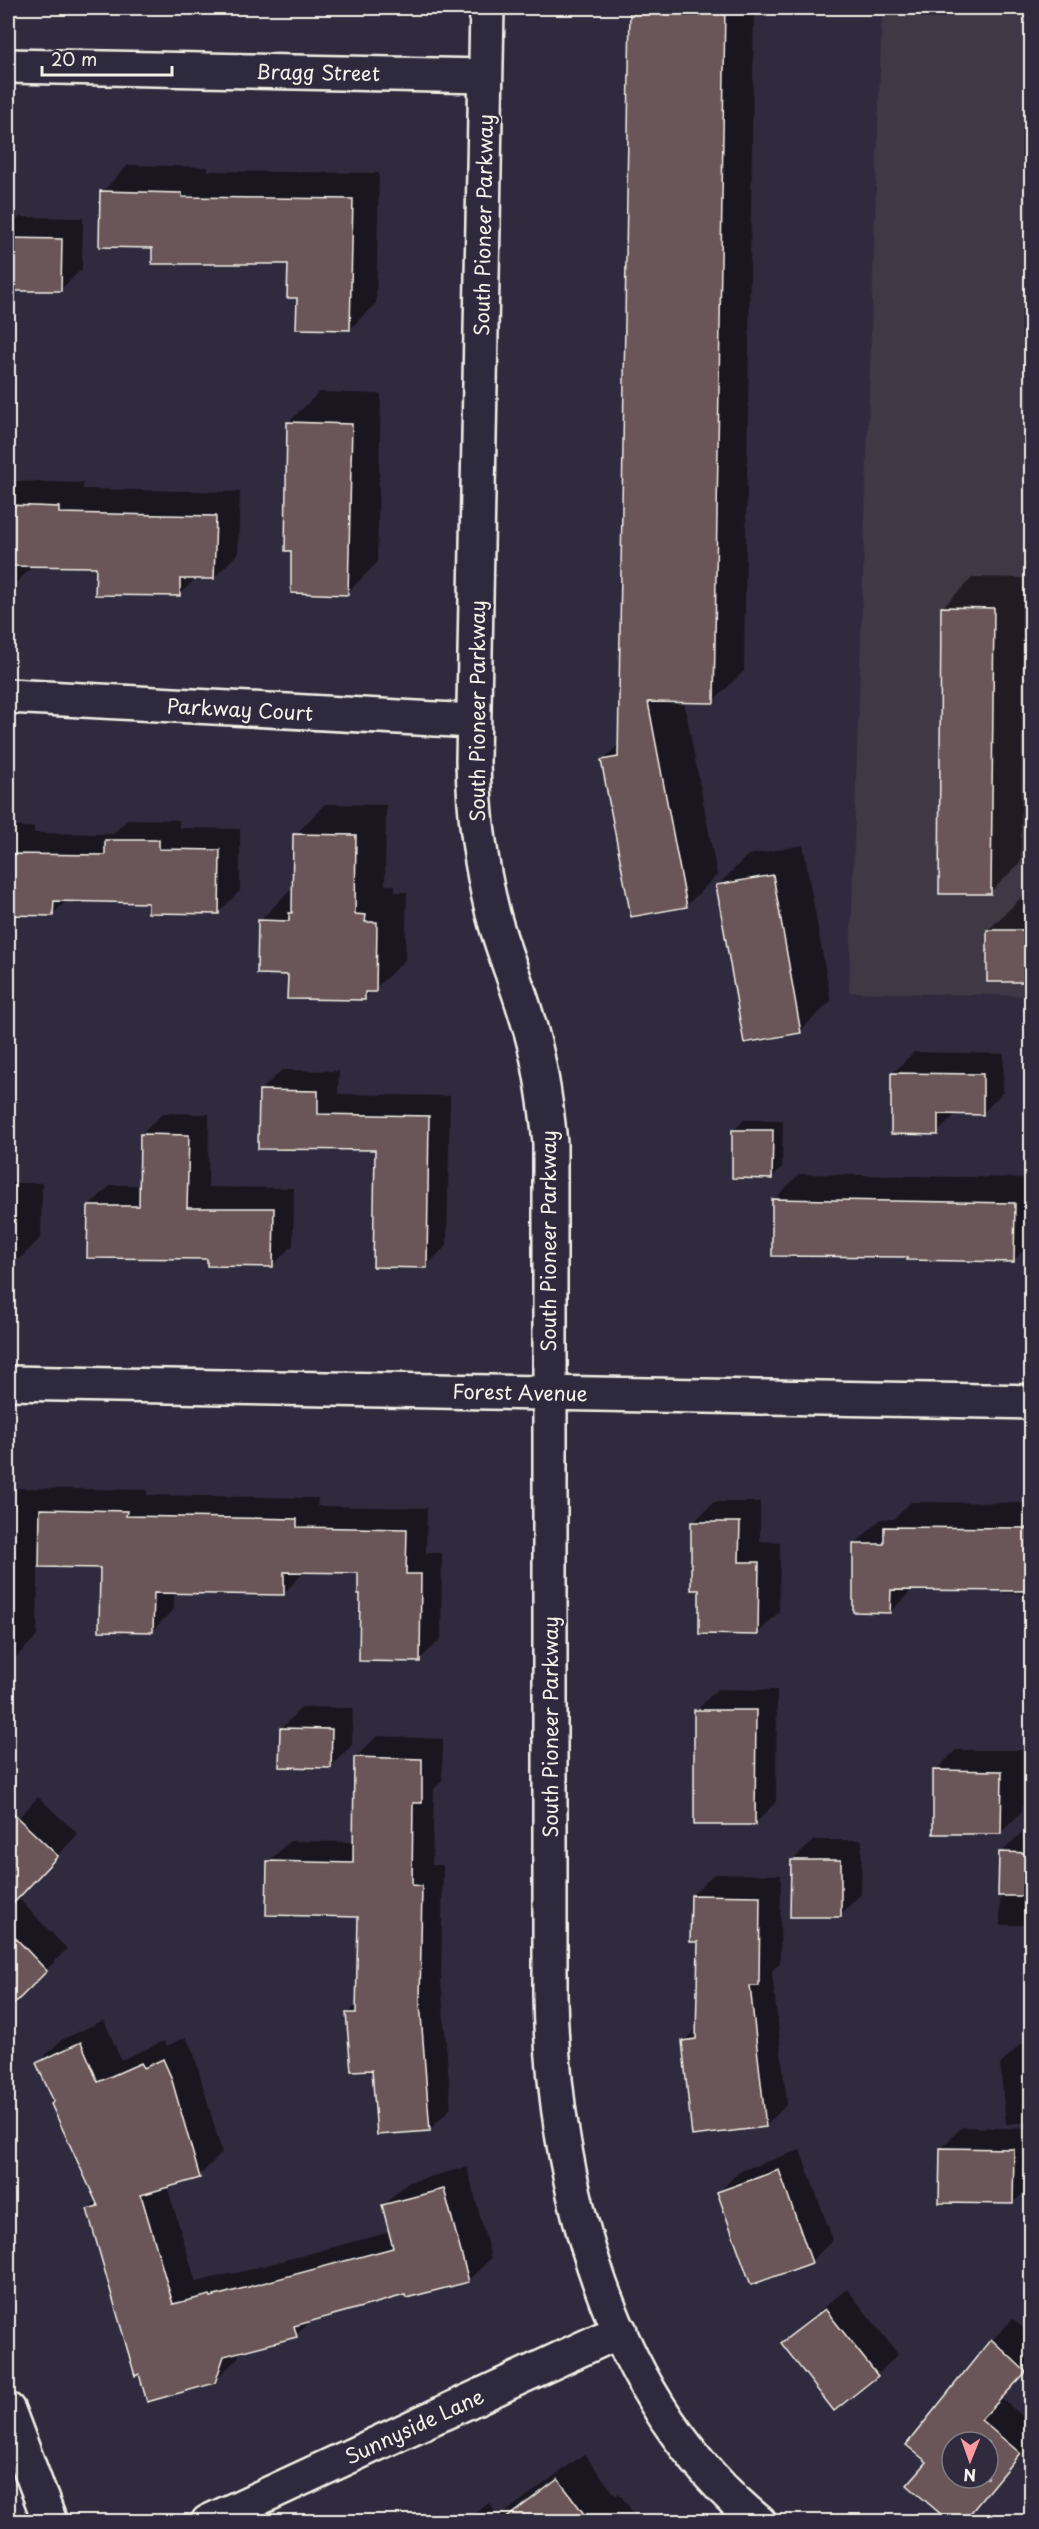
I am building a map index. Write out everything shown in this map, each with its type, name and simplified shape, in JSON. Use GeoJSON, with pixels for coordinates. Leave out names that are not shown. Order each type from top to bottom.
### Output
{"type":"FeatureCollection","features":[{"type":"Feature","properties":{"kind":"street","name":"South Pioneer Parkway"},"geometry":{"type":"LineString","coordinates":[[486,8],[474,802],[480,854],[493,915],[528,1021],[538,1061],[548,1123],[551,1184],[550,1995],[552,2054],[558,2112],[573,2190],[592,2258],[620,2331],[639,2370],[674,2429],[718,2483],[759,2522]]}},
{"type":"Feature","properties":{"kind":"street","name":"Bragg Street"},"geometry":{"type":"LineString","coordinates":[[8,66],[485,76]]}},
{"type":"Feature","properties":{"kind":"street","name":"Parkway Court"},"geometry":{"type":"LineString","coordinates":[[8,696],[474,721]]}},
{"type":"Feature","properties":{"kind":"street","name":"Forest Avenue"},"geometry":{"type":"LineString","coordinates":[[8,1383],[1032,1402]]}},
{"type":"Feature","properties":{"kind":"street","name":"Sunnyside Lane"},"geometry":{"type":"LineString","coordinates":[[208,2522],[620,2331]]}},
{"type":"Feature","properties":{"kind":"street"},"geometry":{"type":"LineString","coordinates":[[8,2410],[51,2522]]}},
{"type":"Feature","properties":{"kind":"shaded area"},"geometry":{"type":"Polygon","coordinates":[[[882,8],[1031,8],[1031,996],[849,992],[882,8]]]}},
{"type":"Feature","properties":{"kind":"building"},"geometry":{"type":"Polygon","coordinates":[[[630,8],[725,8],[714,703],[648,702],[687,907],[631,917],[601,760],[618,757],[630,8]]]}},
{"type":"Feature","properties":{"kind":"building"},"geometry":{"type":"Polygon","coordinates":[[[100,191],[182,193],[182,197],[353,199],[350,330],[296,329],[297,298],[287,298],[288,264],[152,264],[152,248],[99,247],[100,191]]]}},
{"type":"Feature","properties":{"kind":"building"},"geometry":{"type":"Polygon","coordinates":[[[8,238],[62,239],[61,291],[8,291],[8,238]]]}},
{"type":"Feature","properties":{"kind":"building"},"geometry":{"type":"Polygon","coordinates":[[[287,422],[352,424],[348,595],[291,593],[291,551],[285,551],[287,422]]]}},
{"type":"Feature","properties":{"kind":"building"},"geometry":{"type":"Polygon","coordinates":[[[8,505],[59,507],[59,513],[216,516],[214,579],[180,579],[180,596],[95,595],[96,567],[8,566],[8,505]]]}},
{"type":"Feature","properties":{"kind":"building"},"geometry":{"type":"Polygon","coordinates":[[[941,607],[994,608],[991,894],[939,894],[941,607]]]}},
{"type":"Feature","properties":{"kind":"building"},"geometry":{"type":"Polygon","coordinates":[[[293,834],[356,835],[355,914],[366,915],[365,922],[377,922],[376,992],[365,992],[365,1000],[287,999],[288,975],[257,974],[258,920],[289,921],[289,913],[292,913],[293,834]]]}},
{"type":"Feature","properties":{"kind":"building"},"geometry":{"type":"Polygon","coordinates":[[[105,840],[159,840],[159,849],[220,850],[219,914],[148,913],[148,903],[54,901],[53,916],[8,915],[8,854],[105,855],[105,840]]]}},
{"type":"Feature","properties":{"kind":"building"},"geometry":{"type":"Polygon","coordinates":[[[773,875],[801,1033],[744,1043],[716,885],[773,875]]]}},
{"type":"Feature","properties":{"kind":"building"},"geometry":{"type":"Polygon","coordinates":[[[987,930],[1032,930],[1032,982],[987,982],[987,930]]]}},
{"type":"Feature","properties":{"kind":"building"},"geometry":{"type":"Polygon","coordinates":[[[891,1073],[983,1074],[983,1115],[938,1114],[938,1135],[891,1134],[891,1073]]]}},
{"type":"Feature","properties":{"kind":"building"},"geometry":{"type":"Polygon","coordinates":[[[259,1090],[318,1091],[318,1114],[429,1116],[427,1268],[373,1267],[375,1150],[258,1149],[259,1090]]]}},
{"type":"Feature","properties":{"kind":"building"},"geometry":{"type":"Polygon","coordinates":[[[732,1130],[773,1130],[772,1179],[732,1178],[732,1130]]]}},
{"type":"Feature","properties":{"kind":"building"},"geometry":{"type":"Polygon","coordinates":[[[140,1134],[189,1135],[187,1208],[274,1208],[273,1267],[207,1266],[207,1259],[87,1258],[88,1206],[139,1206],[140,1134]]]}},
{"type":"Feature","properties":{"kind":"building"},"geometry":{"type":"Polygon","coordinates":[[[772,1199],[1015,1203],[1014,1262],[907,1260],[907,1257],[772,1256],[772,1199]]]}},
{"type":"Feature","properties":{"kind":"building"},"geometry":{"type":"Polygon","coordinates":[[[40,1509],[127,1511],[126,1516],[297,1519],[297,1527],[407,1529],[406,1574],[421,1574],[420,1662],[359,1661],[358,1573],[284,1572],[284,1595],[154,1593],[153,1632],[99,1631],[100,1568],[39,1567],[40,1509]]]}},
{"type":"Feature","properties":{"kind":"building"},"geometry":{"type":"Polygon","coordinates":[[[691,1522],[740,1522],[739,1562],[759,1562],[758,1635],[699,1634],[699,1590],[691,1590],[691,1522]]]}},
{"type":"Feature","properties":{"kind":"building"},"geometry":{"type":"Polygon","coordinates":[[[884,1527],[1032,1528],[1032,1591],[891,1590],[890,1613],[853,1612],[853,1544],[884,1544],[884,1527]]]}},
{"type":"Feature","properties":{"kind":"building"},"geometry":{"type":"Polygon","coordinates":[[[694,1710],[756,1710],[755,1825],[694,1825],[694,1710]]]}},
{"type":"Feature","properties":{"kind":"building"},"geometry":{"type":"Polygon","coordinates":[[[280,1728],[332,1729],[331,1768],[279,1767],[280,1728]]]}},
{"type":"Feature","properties":{"kind":"building"},"geometry":{"type":"Polygon","coordinates":[[[354,1757],[422,1759],[422,1803],[413,1803],[412,1885],[422,1886],[420,2002],[430,2131],[377,2135],[372,2070],[351,2071],[346,2013],[356,2013],[358,1917],[266,1915],[267,1861],[353,1863],[354,1757]]]}},
{"type":"Feature","properties":{"kind":"building"},"geometry":{"type":"Polygon","coordinates":[[[933,1770],[1002,1771],[1001,1834],[933,1834],[933,1770]]]}},
{"type":"Feature","properties":{"kind":"building"},"geometry":{"type":"Polygon","coordinates":[[[8,1809],[58,1856],[8,1909],[8,1809]]]}},
{"type":"Feature","properties":{"kind":"building"},"geometry":{"type":"Polygon","coordinates":[[[999,1852],[1032,1853],[1032,1896],[998,1896],[999,1852]]]}},
{"type":"Feature","properties":{"kind":"building"},"geometry":{"type":"Polygon","coordinates":[[[791,1860],[841,1860],[841,1917],[790,1917],[791,1860]]]}},
{"type":"Feature","properties":{"kind":"building"},"geometry":{"type":"Polygon","coordinates":[[[691,1895],[760,1896],[759,1986],[750,1986],[766,2127],[692,2136],[682,2041],[696,2039],[698,1942],[690,1942],[691,1895]]]}},
{"type":"Feature","properties":{"kind":"building"},"geometry":{"type":"Polygon","coordinates":[[[8,1930],[47,1971],[8,2010],[8,1930]]]}},
{"type":"Feature","properties":{"kind":"building"},"geometry":{"type":"Polygon","coordinates":[[[81,2042],[98,2082],[141,2063],[144,2068],[163,2059],[171,2077],[200,2178],[141,2195],[173,2304],[210,2295],[211,2297],[393,2248],[382,2205],[444,2189],[469,2282],[406,2298],[405,2295],[294,2326],[297,2337],[224,2356],[215,2383],[147,2402],[139,2374],[135,2376],[87,2209],[98,2206],[51,2104],[54,2102],[36,2063],[81,2042]]]}},
{"type":"Feature","properties":{"kind":"building"},"geometry":{"type":"Polygon","coordinates":[[[940,2148],[1014,2149],[1013,2204],[939,2203],[940,2148]]]}},
{"type":"Feature","properties":{"kind":"building"},"geometry":{"type":"Polygon","coordinates":[[[779,2170],[812,2263],[751,2285],[717,2192],[779,2170]]]}},
{"type":"Feature","properties":{"kind":"building"},"geometry":{"type":"Polygon","coordinates":[[[825,2309],[878,2376],[834,2411],[781,2343],[825,2309]]]}},
{"type":"Feature","properties":{"kind":"building"},"geometry":{"type":"Polygon","coordinates":[[[991,2339],[1026,2372],[981,2420],[993,2430],[940,2430],[940,2490],[989,2490],[963,2522],[950,2522],[907,2485],[927,2462],[906,2445],[991,2339]]]}},
{"type":"Feature","properties":{"kind":"building"},"geometry":{"type":"Polygon","coordinates":[[[1000,2436],[1020,2453],[1000,2477],[1000,2436]]]}},
{"type":"Feature","properties":{"kind":"building"},"geometry":{"type":"Polygon","coordinates":[[[558,2479],[590,2522],[501,2522],[558,2479]]]}}]}
